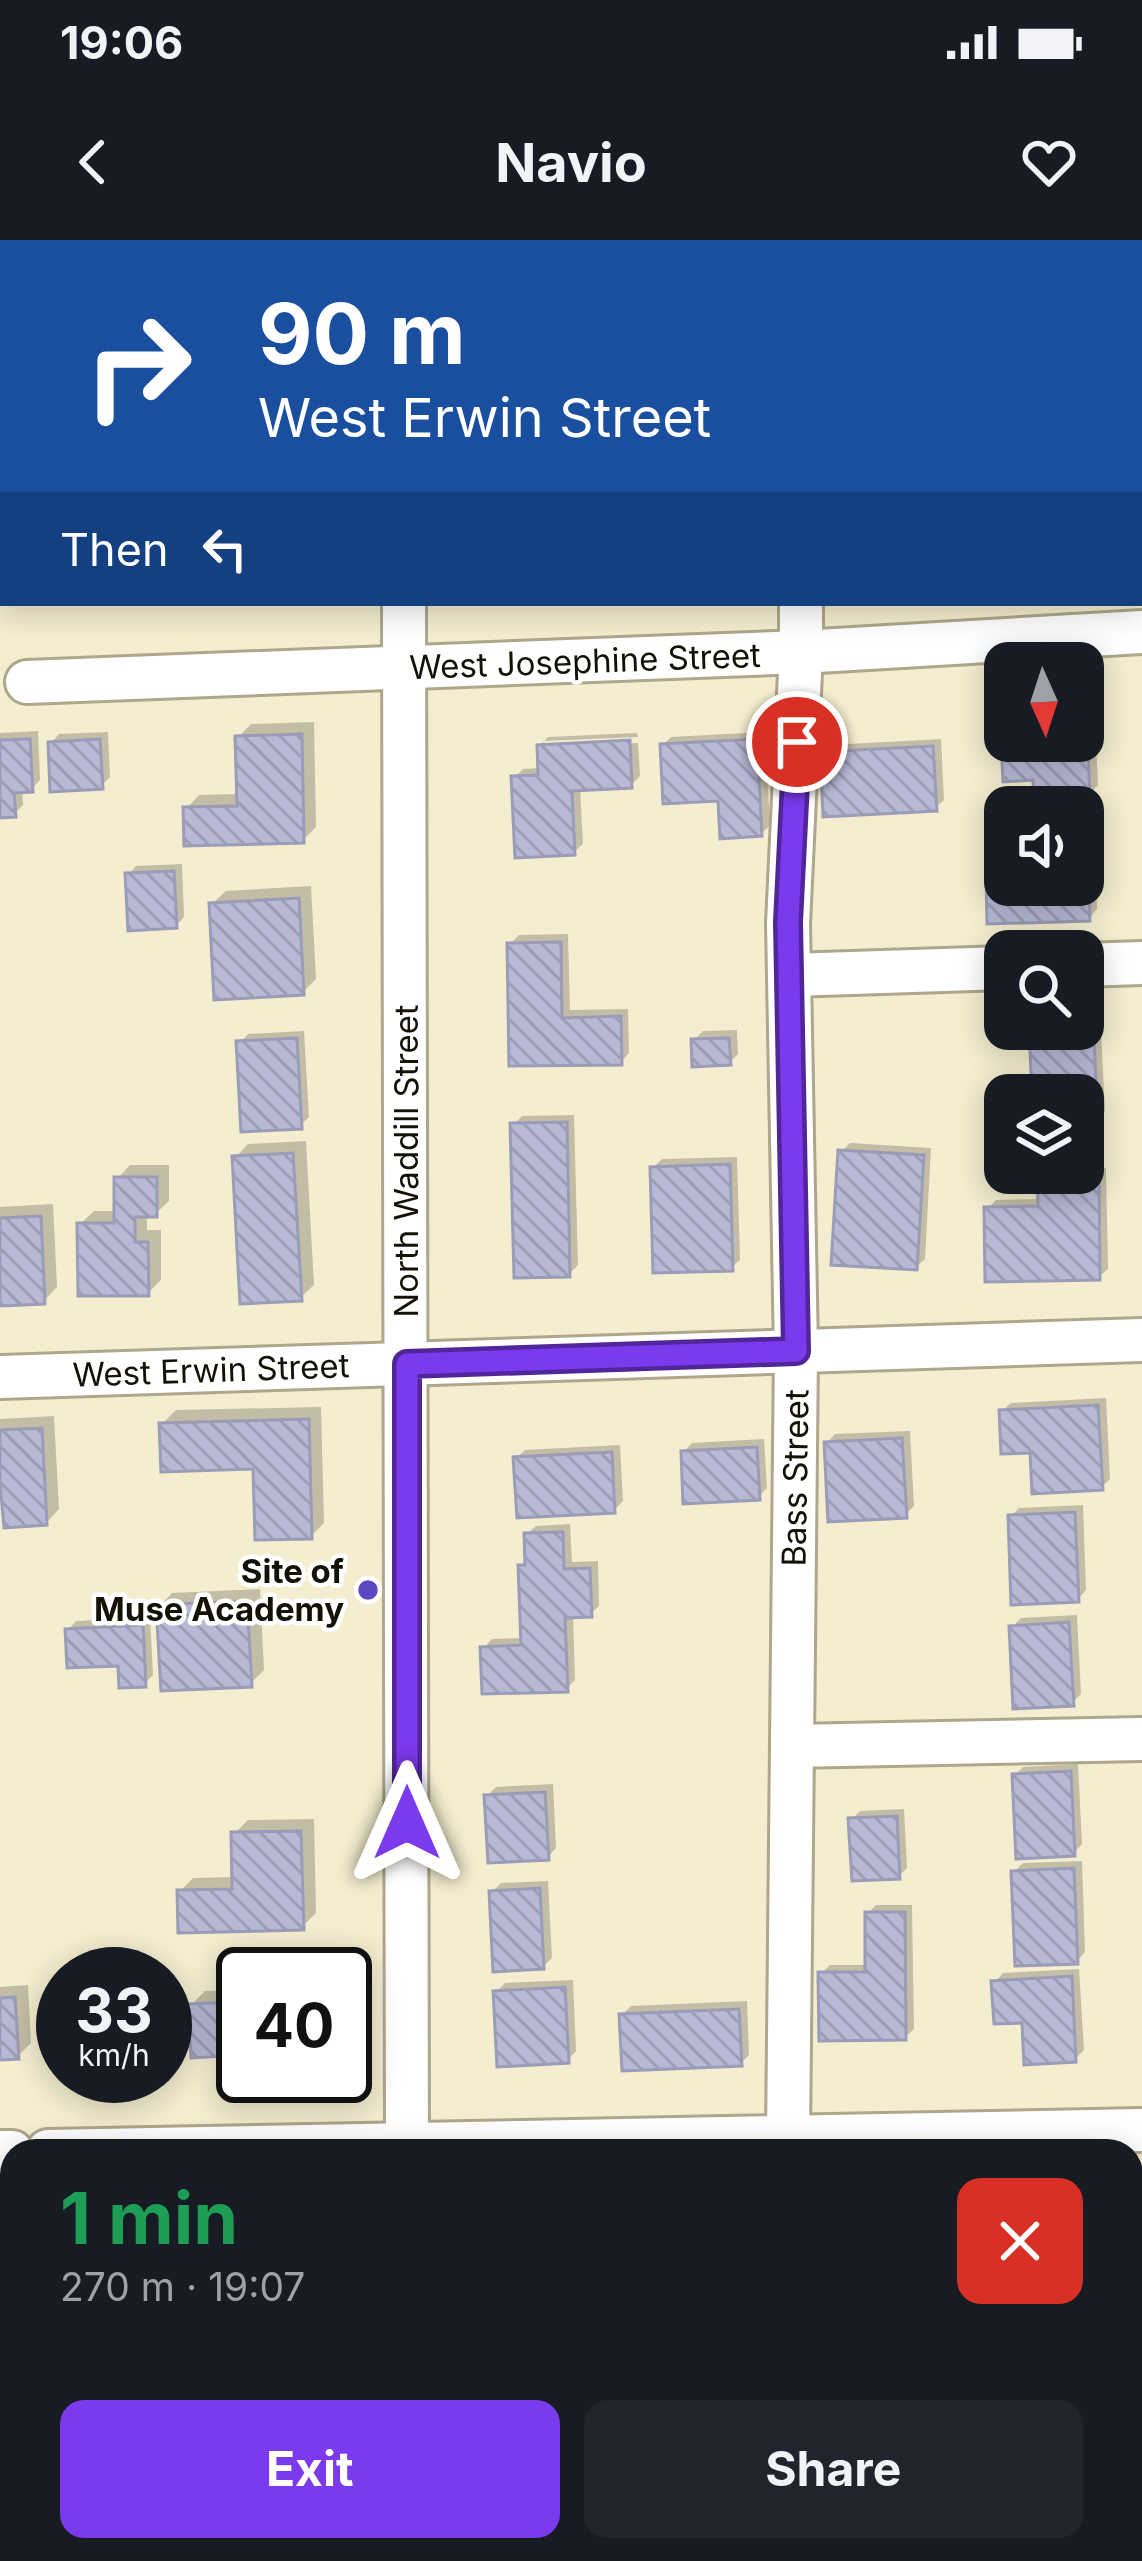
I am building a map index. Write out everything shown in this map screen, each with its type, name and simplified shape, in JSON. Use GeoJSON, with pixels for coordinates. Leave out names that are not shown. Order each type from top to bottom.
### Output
{"type":"FeatureCollection","features":[{"type":"Feature","properties":{"kind":"street","name":"North Waddill Street"},"geometry":{"type":"LineString","coordinates":[[404,606],[407,2139]]}},
{"type":"Feature","properties":{"kind":"street","name":"Bass Street"},"geometry":{"type":"LineString","coordinates":[[773,2139],[792,1747],[796,1351],[788,922],[801,606]]}},
{"type":"Feature","properties":{"kind":"street","name":"West Josephine Street"},"geometry":{"type":"LineString","coordinates":[[27,682],[801,652],[1142,632]]}},
{"type":"Feature","properties":{"kind":"street"},"geometry":{"type":"LineString","coordinates":[[1104,964],[1142,963]]}},
{"type":"Feature","properties":{"kind":"street"},"geometry":{"type":"LineString","coordinates":[[790,975],[984,969]]}},
{"type":"Feature","properties":{"kind":"street","name":"West Erwin Street"},"geometry":{"type":"LineString","coordinates":[[0,1377],[1142,1340]]}},
{"type":"Feature","properties":{"kind":"street"},"geometry":{"type":"LineString","coordinates":[[792,1747],[1142,1739]]}},
{"type":"Feature","properties":{"kind":"street"},"geometry":{"type":"LineString","coordinates":[[865,2139],[1142,2130]]}},
{"type":"Feature","properties":{"kind":"building"},"geometry":{"type":"Polygon","coordinates":[[[302,734],[304,843],[184,846],[183,807],[237,806],[235,736],[302,734]]]}},
{"type":"Feature","properties":{"kind":"building"},"geometry":{"type":"Polygon","coordinates":[[[30,739],[33,792],[14,793],[16,817],[0,818],[0,740],[30,739]]]}},
{"type":"Feature","properties":{"kind":"building"},"geometry":{"type":"Polygon","coordinates":[[[100,739],[103,789],[50,792],[48,742],[100,739]]]}},
{"type":"Feature","properties":{"kind":"building"},"geometry":{"type":"Polygon","coordinates":[[[757,739],[762,836],[720,839],[718,801],[663,804],[660,744],[757,739]]]}},
{"type":"Feature","properties":{"kind":"building"},"geometry":{"type":"Polygon","coordinates":[[[630,740],[632,788],[572,791],[575,855],[515,858],[511,776],[538,775],[537,745],[630,740]]]}},
{"type":"Feature","properties":{"kind":"building"},"geometry":{"type":"Polygon","coordinates":[[[933,746],[937,811],[823,817],[820,752],[933,746]]]}},
{"type":"Feature","properties":{"kind":"building"},"geometry":{"type":"Polygon","coordinates":[[[1002,762],[1088,762],[1089,786],[1003,782],[1002,762]]]}},
{"type":"Feature","properties":{"kind":"building"},"geometry":{"type":"Polygon","coordinates":[[[174,871],[177,928],[128,931],[125,873],[174,871]]]}},
{"type":"Feature","properties":{"kind":"building"},"geometry":{"type":"Polygon","coordinates":[[[299,898],[304,995],[214,1000],[209,903],[299,898]]]}},
{"type":"Feature","properties":{"kind":"building"},"geometry":{"type":"Polygon","coordinates":[[[987,906],[1090,906],[1090,921],[987,924],[987,906]]]}},
{"type":"Feature","properties":{"kind":"building"},"geometry":{"type":"Polygon","coordinates":[[[561,942],[562,1018],[621,1016],[622,1065],[509,1066],[507,943],[561,942]]]}},
{"type":"Feature","properties":{"kind":"building"},"geometry":{"type":"Polygon","coordinates":[[[297,1038],[302,1129],[241,1132],[236,1041],[297,1038]]]}},
{"type":"Feature","properties":{"kind":"building"},"geometry":{"type":"Polygon","coordinates":[[[729,1038],[731,1065],[692,1067],[691,1039],[729,1038]]]}},
{"type":"Feature","properties":{"kind":"building"},"geometry":{"type":"Polygon","coordinates":[[[1030,1050],[1094,1050],[1096,1074],[1031,1074],[1030,1050]]]}},
{"type":"Feature","properties":{"kind":"building"},"geometry":{"type":"Polygon","coordinates":[[[567,1122],[570,1277],[514,1278],[510,1123],[567,1122]]]}},
{"type":"Feature","properties":{"kind":"building"},"geometry":{"type":"Polygon","coordinates":[[[838,1150],[924,1155],[917,1270],[831,1265],[838,1150]]]}},
{"type":"Feature","properties":{"kind":"building"},"geometry":{"type":"Polygon","coordinates":[[[293,1153],[302,1301],[240,1304],[232,1156],[293,1153]]]}},
{"type":"Feature","properties":{"kind":"building"},"geometry":{"type":"Polygon","coordinates":[[[730,1164],[733,1271],[653,1273],[650,1167],[730,1164]]]}},
{"type":"Feature","properties":{"kind":"building"},"geometry":{"type":"Polygon","coordinates":[[[114,1177],[157,1177],[157,1217],[135,1217],[135,1242],[148,1242],[149,1296],[78,1296],[77,1223],[114,1223],[114,1177]]]}},
{"type":"Feature","properties":{"kind":"building"},"geometry":{"type":"Polygon","coordinates":[[[1038,1194],[1099,1194],[1100,1280],[985,1282],[984,1207],[1038,1206],[1038,1194]]]}},
{"type":"Feature","properties":{"kind":"building"},"geometry":{"type":"Polygon","coordinates":[[[41,1216],[45,1304],[0,1306],[0,1218],[41,1216]]]}},
{"type":"Feature","properties":{"kind":"building"},"geometry":{"type":"Polygon","coordinates":[[[1098,1405],[1103,1490],[1032,1494],[1030,1453],[1001,1454],[999,1410],[1098,1405]]]}},
{"type":"Feature","properties":{"kind":"building"},"geometry":{"type":"Polygon","coordinates":[[[309,1419],[312,1539],[255,1540],[253,1469],[161,1472],[159,1423],[309,1419]]]}},
{"type":"Feature","properties":{"kind":"building"},"geometry":{"type":"Polygon","coordinates":[[[42,1428],[47,1525],[4,1528],[0,1430],[42,1428]]]}},
{"type":"Feature","properties":{"kind":"building"},"geometry":{"type":"Polygon","coordinates":[[[902,1438],[907,1518],[828,1522],[824,1442],[902,1438]]]}},
{"type":"Feature","properties":{"kind":"building"},"geometry":{"type":"Polygon","coordinates":[[[757,1447],[760,1500],[683,1504],[681,1451],[757,1447]]]}},
{"type":"Feature","properties":{"kind":"building"},"geometry":{"type":"Polygon","coordinates":[[[612,1452],[615,1513],[517,1518],[513,1457],[612,1452]]]}},
{"type":"Feature","properties":{"kind":"building"},"geometry":{"type":"Polygon","coordinates":[[[1075,1512],[1079,1602],[1011,1605],[1008,1515],[1075,1512]]]}},
{"type":"Feature","properties":{"kind":"building"},"geometry":{"type":"Polygon","coordinates":[[[563,1532],[564,1569],[590,1568],[592,1617],[565,1618],[568,1692],[482,1694],[480,1647],[521,1645],[518,1565],[525,1565],[524,1533],[563,1532]]]}},
{"type":"Feature","properties":{"kind":"building"},"geometry":{"type":"Polygon","coordinates":[[[247,1601],[252,1687],[161,1691],[156,1605],[247,1601]]]}},
{"type":"Feature","properties":{"kind":"building"},"geometry":{"type":"Polygon","coordinates":[[[1069,1622],[1074,1706],[1013,1709],[1009,1626],[1069,1622]]]}},
{"type":"Feature","properties":{"kind":"building"},"geometry":{"type":"Polygon","coordinates":[[[143,1625],[146,1687],[119,1688],[118,1666],[67,1668],[65,1629],[143,1625]]]}},
{"type":"Feature","properties":{"kind":"building"},"geometry":{"type":"Polygon","coordinates":[[[1071,1771],[1075,1856],[1016,1859],[1012,1774],[1071,1771]]]}},
{"type":"Feature","properties":{"kind":"building"},"geometry":{"type":"Polygon","coordinates":[[[545,1792],[549,1860],[488,1863],[484,1795],[545,1792]]]}},
{"type":"Feature","properties":{"kind":"building"},"geometry":{"type":"Polygon","coordinates":[[[897,1816],[900,1879],[852,1881],[848,1818],[897,1816]]]}},
{"type":"Feature","properties":{"kind":"building"},"geometry":{"type":"Polygon","coordinates":[[[301,1831],[304,1930],[178,1933],[177,1890],[232,1889],[231,1832],[301,1831]]]}},
{"type":"Feature","properties":{"kind":"building"},"geometry":{"type":"Polygon","coordinates":[[[1074,1868],[1078,1964],[1015,1966],[1011,1871],[1074,1868]]]}},
{"type":"Feature","properties":{"kind":"building"},"geometry":{"type":"Polygon","coordinates":[[[540,1888],[544,1969],[493,1972],[489,1891],[540,1888]]]}},
{"type":"Feature","properties":{"kind":"building"},"geometry":{"type":"Polygon","coordinates":[[[865,1912],[905,1912],[906,2040],[819,2041],[818,1972],[865,1972],[865,1912]]]}},
{"type":"Feature","properties":{"kind":"building"},"geometry":{"type":"Polygon","coordinates":[[[1072,1976],[1076,2062],[1024,2065],[1022,2023],[994,2024],[991,1981],[1072,1976]]]}},
{"type":"Feature","properties":{"kind":"building"},"geometry":{"type":"Polygon","coordinates":[[[565,1987],[569,2063],[497,2067],[493,1991],[565,1987]]]}},
{"type":"Feature","properties":{"kind":"building"},"geometry":{"type":"Polygon","coordinates":[[[15,1997],[19,2059],[0,2060],[0,1998],[15,1997]]]}},
{"type":"Feature","properties":{"kind":"building"},"geometry":{"type":"Polygon","coordinates":[[[216,2003],[216,2057],[192,2058],[192,2004],[216,2003]]]}},
{"type":"Feature","properties":{"kind":"building"},"geometry":{"type":"Polygon","coordinates":[[[739,2009],[742,2066],[622,2071],[619,2014],[739,2009]]]}},
{"type":"Feature","properties":{"kind":"place","name":"Site of Muse Academy"},"geometry":{"type":"Point","coordinates":[368,1590]}},
{"type":"Feature","properties":{"kind":"route"},"geometry":{"type":"LineString","coordinates":[[407,1823],[407,1364],[796,1351],[788,922],[797,742]]}}]}
